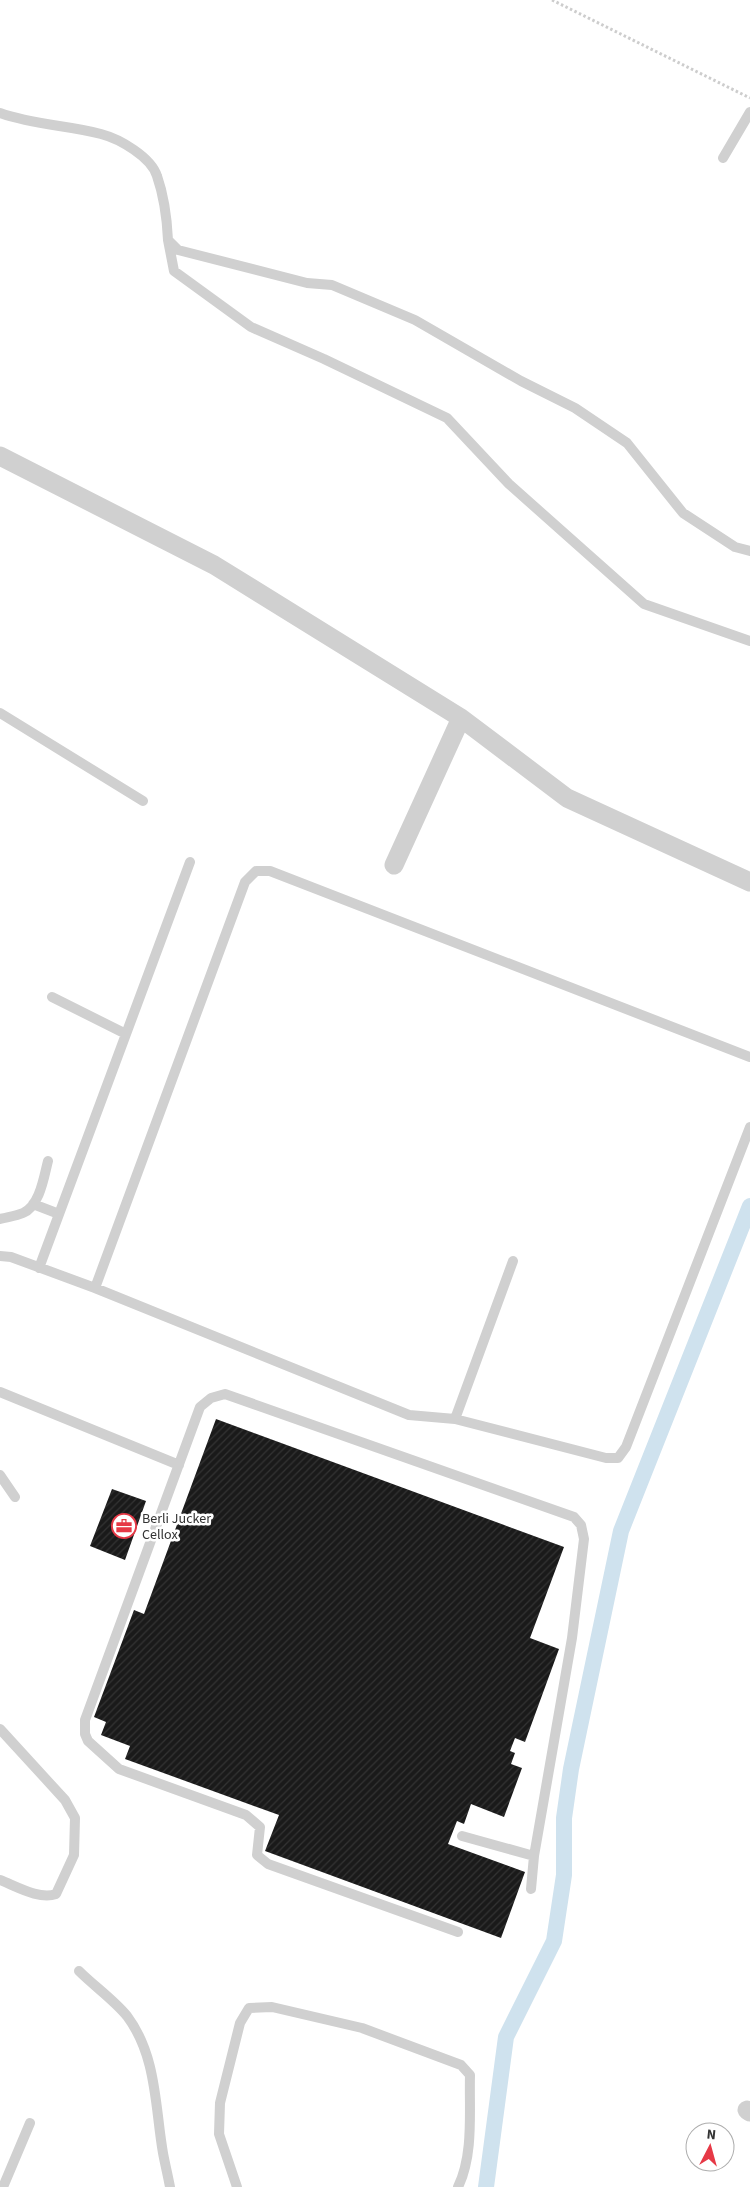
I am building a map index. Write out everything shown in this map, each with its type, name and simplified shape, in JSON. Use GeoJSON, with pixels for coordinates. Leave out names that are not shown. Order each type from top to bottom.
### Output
{"type":"FeatureCollection","features":[{"type":"Feature","properties":{"kind":"street"},"geometry":{"type":"LineString","coordinates":[[0,456],[214,565],[461,718],[567,798],[750,882]]}},
{"type":"Feature","properties":{"kind":"street"},"geometry":{"type":"LineString","coordinates":[[394,864],[461,718]]}},
{"type":"Feature","properties":{"kind":"lane"},"geometry":{"type":"LineString","coordinates":[[723,158],[750,112]]}},
{"type":"Feature","properties":{"kind":"lane"},"geometry":{"type":"LineString","coordinates":[[0,114],[20,120],[102,134],[144,156],[157,174],[174,271],[251,327],[324,359],[447,418],[509,484],[644,604],[750,640]]}},
{"type":"Feature","properties":{"kind":"lane"},"geometry":{"type":"LineString","coordinates":[[168,240],[178,250],[307,283],[332,285],[415,320],[521,381],[575,408],[627,443],[684,512],[735,547],[750,551]]}},
{"type":"Feature","properties":{"kind":"lane"},"geometry":{"type":"LineString","coordinates":[[0,713],[143,801]]}},
{"type":"Feature","properties":{"kind":"lane"},"geometry":{"type":"LineString","coordinates":[[39,1268],[190,862]]}},
{"type":"Feature","properties":{"kind":"lane"},"geometry":{"type":"LineString","coordinates":[[95,1288],[244,882],[256,871],[270,871],[750,1057]]}},
{"type":"Feature","properties":{"kind":"lane"},"geometry":{"type":"LineString","coordinates":[[52,997],[126,1034]]}},
{"type":"Feature","properties":{"kind":"lane"},"geometry":{"type":"LineString","coordinates":[[0,1256],[11,1257],[95,1288],[409,1415],[455,1419],[606,1458],[618,1458],[626,1447],[750,1127]]}},
{"type":"Feature","properties":{"kind":"lane"},"geometry":{"type":"LineString","coordinates":[[0,1219],[25,1213],[33,1204],[40,1191],[48,1161]]}},
{"type":"Feature","properties":{"kind":"lane"},"geometry":{"type":"LineString","coordinates":[[33,1204],[59,1214]]}},
{"type":"Feature","properties":{"kind":"lane"},"geometry":{"type":"LineString","coordinates":[[455,1419],[513,1261]]}},
{"type":"Feature","properties":{"kind":"lane"},"geometry":{"type":"LineString","coordinates":[[0,1392],[179,1465]]}},
{"type":"Feature","properties":{"kind":"lane"},"geometry":{"type":"LineString","coordinates":[[458,1932],[268,1864],[257,1854],[260,1827],[246,1815],[119,1769],[88,1741],[85,1734],[85,1720],[200,1407],[211,1398],[225,1394],[574,1517],[581,1524],[584,1539],[572,1638],[534,1856],[531,1889]]}},
{"type":"Feature","properties":{"kind":"lane"},"geometry":{"type":"LineString","coordinates":[[0,1474],[15,1497]]}},
{"type":"Feature","properties":{"kind":"lane"},"geometry":{"type":"LineString","coordinates":[[0,1729],[65,1800],[75,1818],[76,1836],[74,1856],[56,1894],[49,1896],[37,1894],[0,1880]]}},
{"type":"Feature","properties":{"kind":"lane"},"geometry":{"type":"LineString","coordinates":[[462,1836],[534,1856]]}},
{"type":"Feature","properties":{"kind":"lane"},"geometry":{"type":"LineString","coordinates":[[79,1972],[126,2016],[139,2038],[148,2060],[156,2097],[163,2153],[170,2187]]}},
{"type":"Feature","properties":{"kind":"lane"},"geometry":{"type":"LineString","coordinates":[[237,2187],[219,2134],[220,2103],[240,2022],[249,2008],[272,2007],[362,2028],[460,2065],[470,2075],[468,2150],[464,2174],[458,2187]]}},
{"type":"Feature","properties":{"kind":"lane"},"geometry":{"type":"LineString","coordinates":[[3,2187],[30,2123]]}},
{"type":"Feature","properties":{"kind":"path"},"geometry":{"type":"LineString","coordinates":[[552,0],[750,98]]}},
{"type":"Feature","properties":{"kind":"building"},"geometry":{"type":"Polygon","coordinates":[[[216,1419],[564,1547],[530,1638],[559,1649],[525,1742],[515,1738],[510,1751],[515,1753],[511,1764],[522,1768],[504,1817],[471,1804],[464,1824],[457,1821],[448,1844],[525,1872],[501,1938],[265,1851],[279,1815],[125,1759],[130,1746],[101,1735],[106,1722],[94,1717],[134,1610],[144,1614],[216,1419]]]}},
{"type":"Feature","properties":{"kind":"building"},"geometry":{"type":"Polygon","coordinates":[[[112,1489],[146,1501],[125,1560],[90,1546],[112,1489]]]}},
{"type":"Feature","properties":{"kind":"waterway"},"geometry":{"type":"LineString","coordinates":[[486,2187],[506,2037],[554,1941],[564,1875],[564,1818],[571,1769],[621,1531],[750,1206]]}},
{"type":"Feature","properties":{"kind":"place","name":"Berli Jucker Cellox"},"geometry":{"type":"Point","coordinates":[124,1526]}}]}
